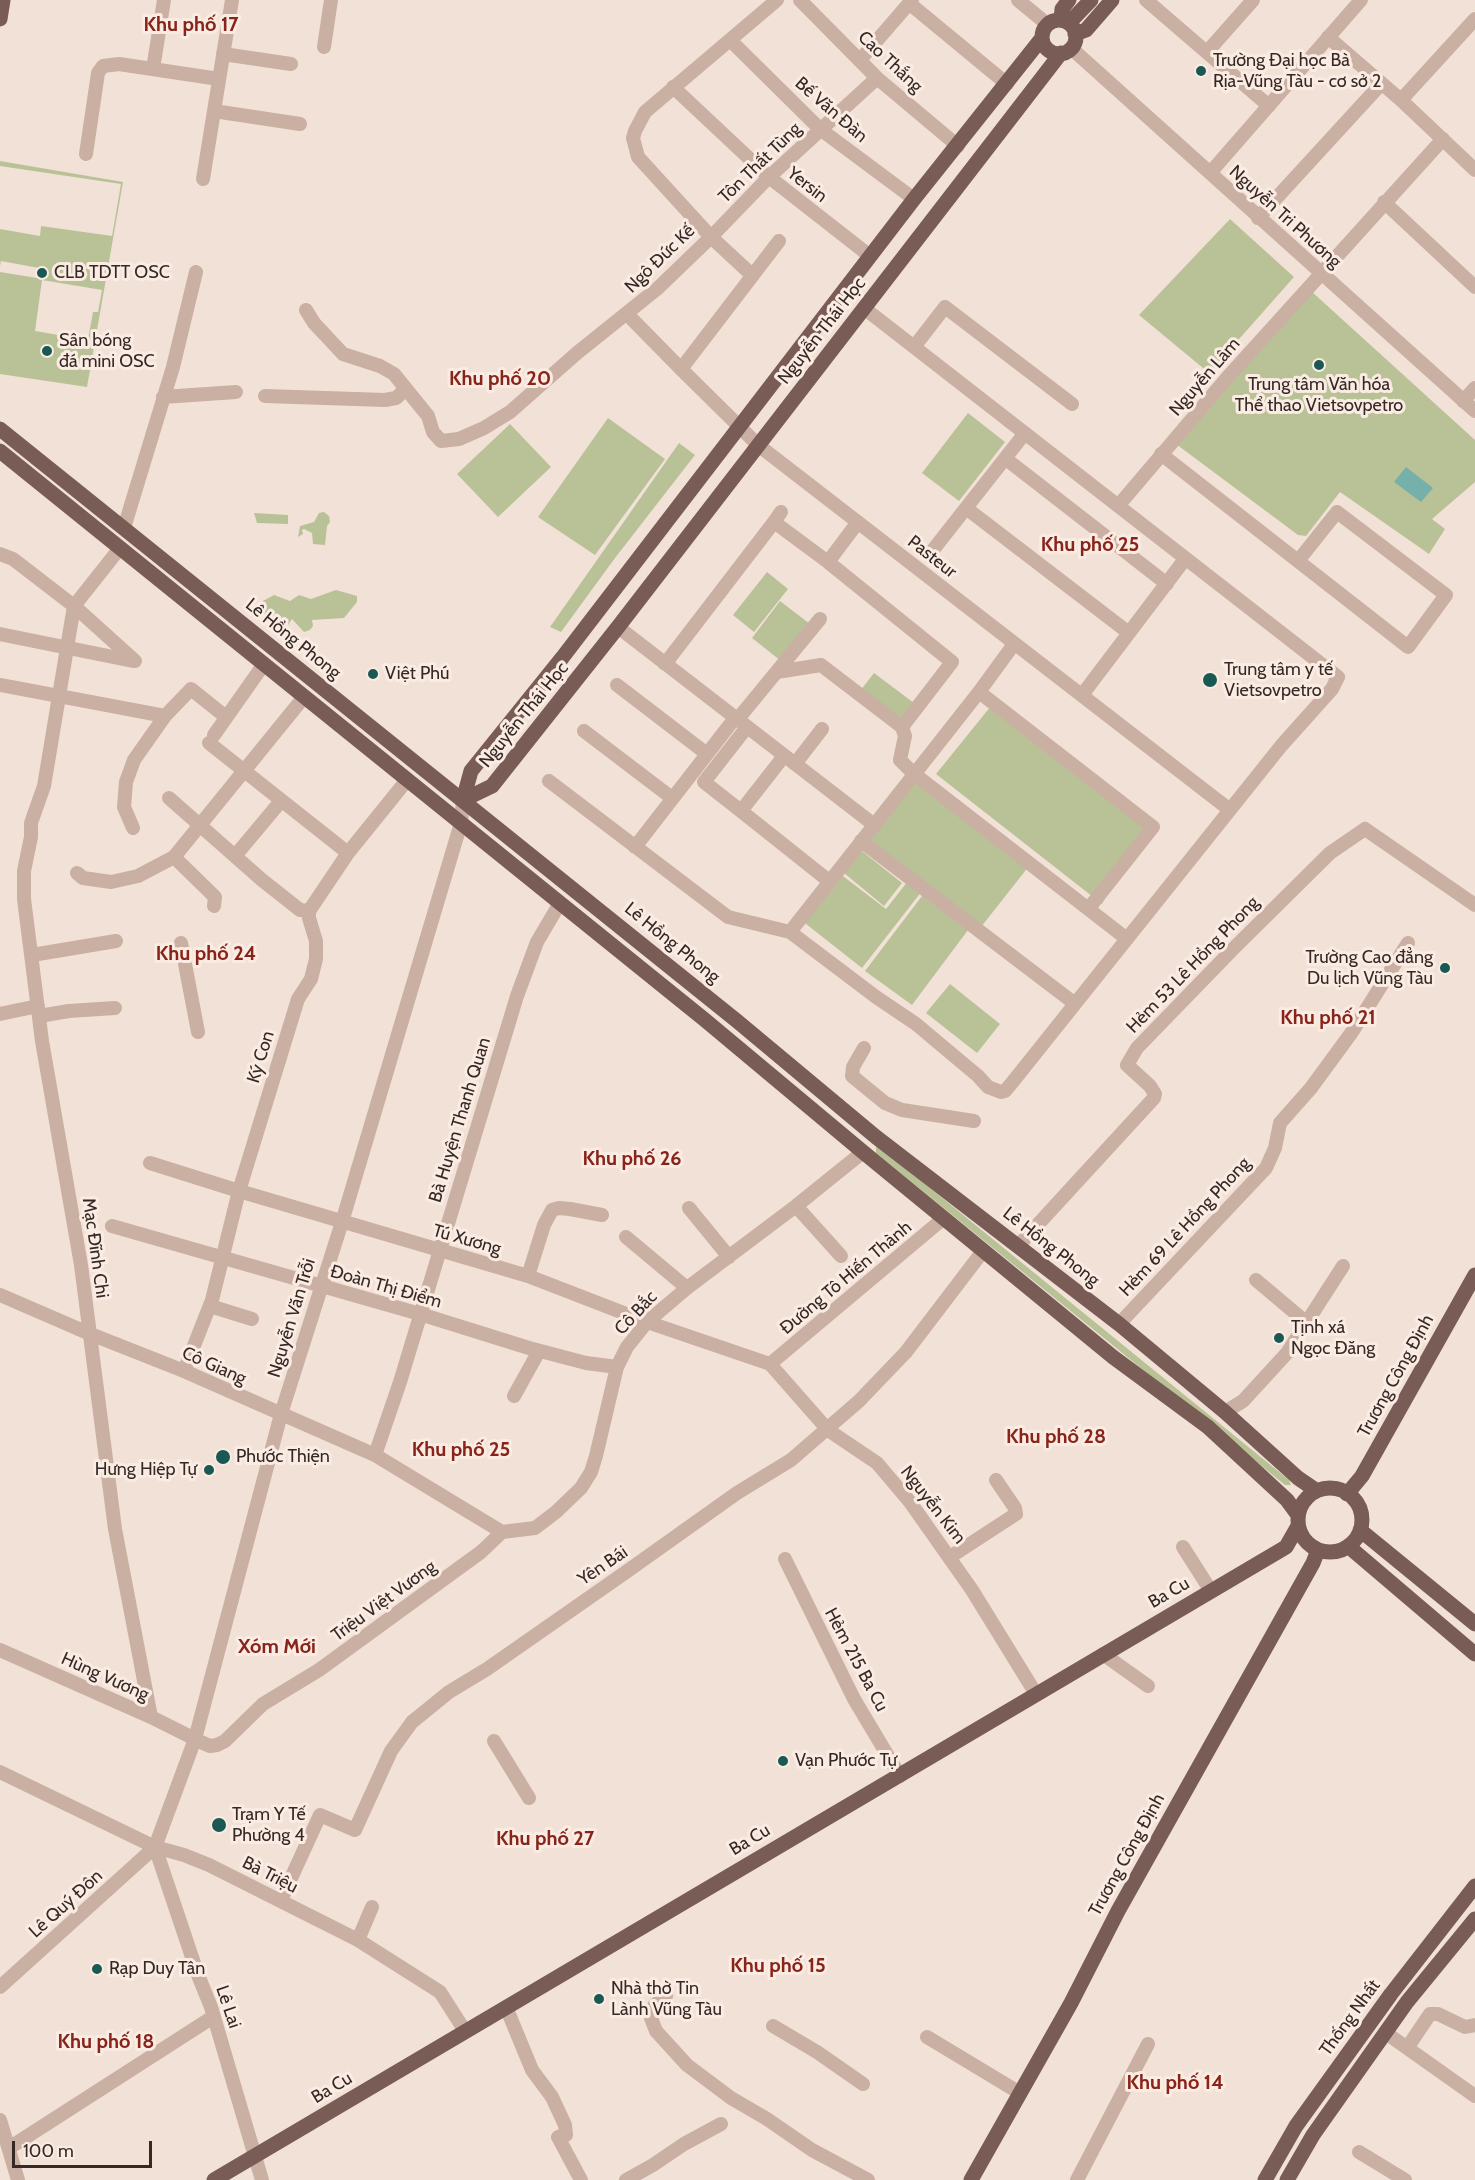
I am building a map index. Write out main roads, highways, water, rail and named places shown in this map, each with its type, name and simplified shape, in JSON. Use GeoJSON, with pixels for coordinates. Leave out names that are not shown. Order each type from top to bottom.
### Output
{"type":"FeatureCollection","features":[{"type":"Feature","properties":{"kind":"main road"},"geometry":{"type":"LineString","coordinates":[[0,19],[3,0]]}},
{"type":"Feature","properties":{"kind":"main road","name":"Nguyễn Thái Học"},"geometry":{"type":"LineString","coordinates":[[1061,34],[1062,9],[1070,0]]}},
{"type":"Feature","properties":{"kind":"main road","name":"Nguyễn Thái Học"},"geometry":{"type":"LineString","coordinates":[[463,800],[492,786],[618,627],[864,308],[1061,34],[1090,0]]}},
{"type":"Feature","properties":{"kind":"main road","name":"Nguyễn Thái Học"},"geometry":{"type":"LineString","coordinates":[[463,800],[471,771],[597,612],[914,199],[1007,84],[1061,34],[1086,30],[1112,0]]}},
{"type":"Feature","properties":{"kind":"main road","name":"Lê Hồng Phong"},"geometry":{"type":"LineString","coordinates":[[0,429],[737,1021],[876,1137],[1119,1324],[1225,1412],[1298,1478],[1317,1491]]}},
{"type":"Feature","properties":{"kind":"main road"},"geometry":{"type":"LineString","coordinates":[[0,451],[705,1020],[983,1251],[1113,1356],[1208,1427],[1287,1500],[1298,1521],[1302,1536],[1309,1544],[1318,1550],[1338,1551],[1355,1539],[1362,1520],[1355,1501],[1338,1490],[1317,1491],[1308,1497],[1301,1505],[1298,1521]]}},
{"type":"Feature","properties":{"kind":"main road"},"geometry":{"type":"LineString","coordinates":[[120,548],[127,531]]}},
{"type":"Feature","properties":{"kind":"main road"},"geometry":{"type":"LineString","coordinates":[[597,612],[618,627]]}},
{"type":"Feature","properties":{"kind":"main road"},"geometry":{"type":"LineString","coordinates":[[268,668],[283,656]]}},
{"type":"Feature","properties":{"kind":"main road"},"geometry":{"type":"LineString","coordinates":[[428,797],[440,782]]}},
{"type":"Feature","properties":{"kind":"main road"},"geometry":{"type":"LineString","coordinates":[[863,1152],[876,1137]]}},
{"type":"Feature","properties":{"kind":"main road","name":"Trương Công Định"},"geometry":{"type":"LineString","coordinates":[[1347,1494],[1362,1476],[1475,1275]]}},
{"type":"Feature","properties":{"kind":"main road","name":"Ba Cu"},"geometry":{"type":"LineString","coordinates":[[214,2180],[1286,1547],[1298,1521]]}},
{"type":"Feature","properties":{"kind":"main road"},"geometry":{"type":"LineString","coordinates":[[1360,1530],[1475,1624]]}},
{"type":"Feature","properties":{"kind":"main road"},"geometry":{"type":"LineString","coordinates":[[1348,1546],[1475,1654]]}},
{"type":"Feature","properties":{"kind":"main road","name":"Trương Công Định"},"geometry":{"type":"LineString","coordinates":[[970,2180],[1071,2003],[1124,1901],[1313,1563],[1318,1550]]}},
{"type":"Feature","properties":{"kind":"main road","name":"Thống Nhất"},"geometry":{"type":"LineString","coordinates":[[1265,2180],[1296,2126],[1391,1994],[1469,1905],[1475,1886]]}},
{"type":"Feature","properties":{"kind":"main road","name":"Thống Nhất"},"geometry":{"type":"LineString","coordinates":[[1287,2180],[1313,2135],[1407,2002],[1475,1919]]}},
{"type":"Feature","properties":{"kind":"main road"},"geometry":{"type":"LineString","coordinates":[[1296,2126],[1313,2135]]}},
{"type":"Feature","properties":{"kind":"water"},"geometry":{"type":"Polygon","coordinates":[[[1406,467],[1433,488],[1421,502],[1394,482],[1406,467]]]}},
{"type":"Feature","properties":{"kind":"place","name":"Trường Đại học Bà Rịa-Vũng Tàu - cơ sở 2"},"geometry":{"type":"Point","coordinates":[1201,71]}},
{"type":"Feature","properties":{"kind":"place","name":"CLB TDTT OSC"},"geometry":{"type":"Point","coordinates":[42,273]}},
{"type":"Feature","properties":{"kind":"place","name":"Sân bóng đá mini OSC"},"geometry":{"type":"Point","coordinates":[47,351]}},
{"type":"Feature","properties":{"kind":"place","name":"Trung tâm Văn hóa Thể thao Vietsovpetro"},"geometry":{"type":"Point","coordinates":[1319,365]}},
{"type":"Feature","properties":{"kind":"place","name":"Việt Phú"},"geometry":{"type":"Point","coordinates":[373,674]}},
{"type":"Feature","properties":{"kind":"place","name":"Trung tâm y tế Vietsovpetro"},"geometry":{"type":"Point","coordinates":[1210,680]}},
{"type":"Feature","properties":{"kind":"place","name":"Trường Cao đẳng Du lịch Vũng Tàu"},"geometry":{"type":"Point","coordinates":[1445,968]}},
{"type":"Feature","properties":{"kind":"place","name":"Tịnh xá Ngọc Đăng"},"geometry":{"type":"Point","coordinates":[1279,1338]}},
{"type":"Feature","properties":{"kind":"place","name":"Phước Thiện"},"geometry":{"type":"Point","coordinates":[223,1457]}},
{"type":"Feature","properties":{"kind":"place","name":"Hưng Hiệp Tự"},"geometry":{"type":"Point","coordinates":[209,1470]}},
{"type":"Feature","properties":{"kind":"place","name":"Vạn Phước Tự"},"geometry":{"type":"Point","coordinates":[783,1761]}},
{"type":"Feature","properties":{"kind":"place","name":"Trạm Y Tế Phường 4"},"geometry":{"type":"Point","coordinates":[219,1825]}},
{"type":"Feature","properties":{"kind":"place","name":"Rạp Duy Tân"},"geometry":{"type":"Point","coordinates":[97,1969]}},
{"type":"Feature","properties":{"kind":"place","name":"Nhà thờ Tin Lành Vũng Tàu"},"geometry":{"type":"Point","coordinates":[599,1999]}},
{"type":"Feature","properties":{"kind":"district","name":"Khu phố 17"},"geometry":{"type":"Point","coordinates":[191,25]}},
{"type":"Feature","properties":{"kind":"district","name":"Khu phố 20"},"geometry":{"type":"Point","coordinates":[500,379]}},
{"type":"Feature","properties":{"kind":"district","name":"Khu phố 25"},"geometry":{"type":"Point","coordinates":[1090,545]}},
{"type":"Feature","properties":{"kind":"district","name":"Khu phố 24"},"geometry":{"type":"Point","coordinates":[206,954]}},
{"type":"Feature","properties":{"kind":"district","name":"Khu phố 21"},"geometry":{"type":"Point","coordinates":[1328,1018]}},
{"type":"Feature","properties":{"kind":"district","name":"Khu phố 26"},"geometry":{"type":"Point","coordinates":[632,1159]}},
{"type":"Feature","properties":{"kind":"district","name":"Khu phố 28"},"geometry":{"type":"Point","coordinates":[1056,1437]}},
{"type":"Feature","properties":{"kind":"district","name":"Khu phố 25"},"geometry":{"type":"Point","coordinates":[461,1450]}},
{"type":"Feature","properties":{"kind":"district","name":"Xóm Mới"},"geometry":{"type":"Point","coordinates":[277,1647]}},
{"type":"Feature","properties":{"kind":"district","name":"Khu phố 27"},"geometry":{"type":"Point","coordinates":[545,1839]}},
{"type":"Feature","properties":{"kind":"district","name":"Khu phố 15"},"geometry":{"type":"Point","coordinates":[778,1966]}},
{"type":"Feature","properties":{"kind":"district","name":"Khu phố 18"},"geometry":{"type":"Point","coordinates":[106,2042]}},
{"type":"Feature","properties":{"kind":"district","name":"Khu phố 14"},"geometry":{"type":"Point","coordinates":[1175,2083]}}]}
